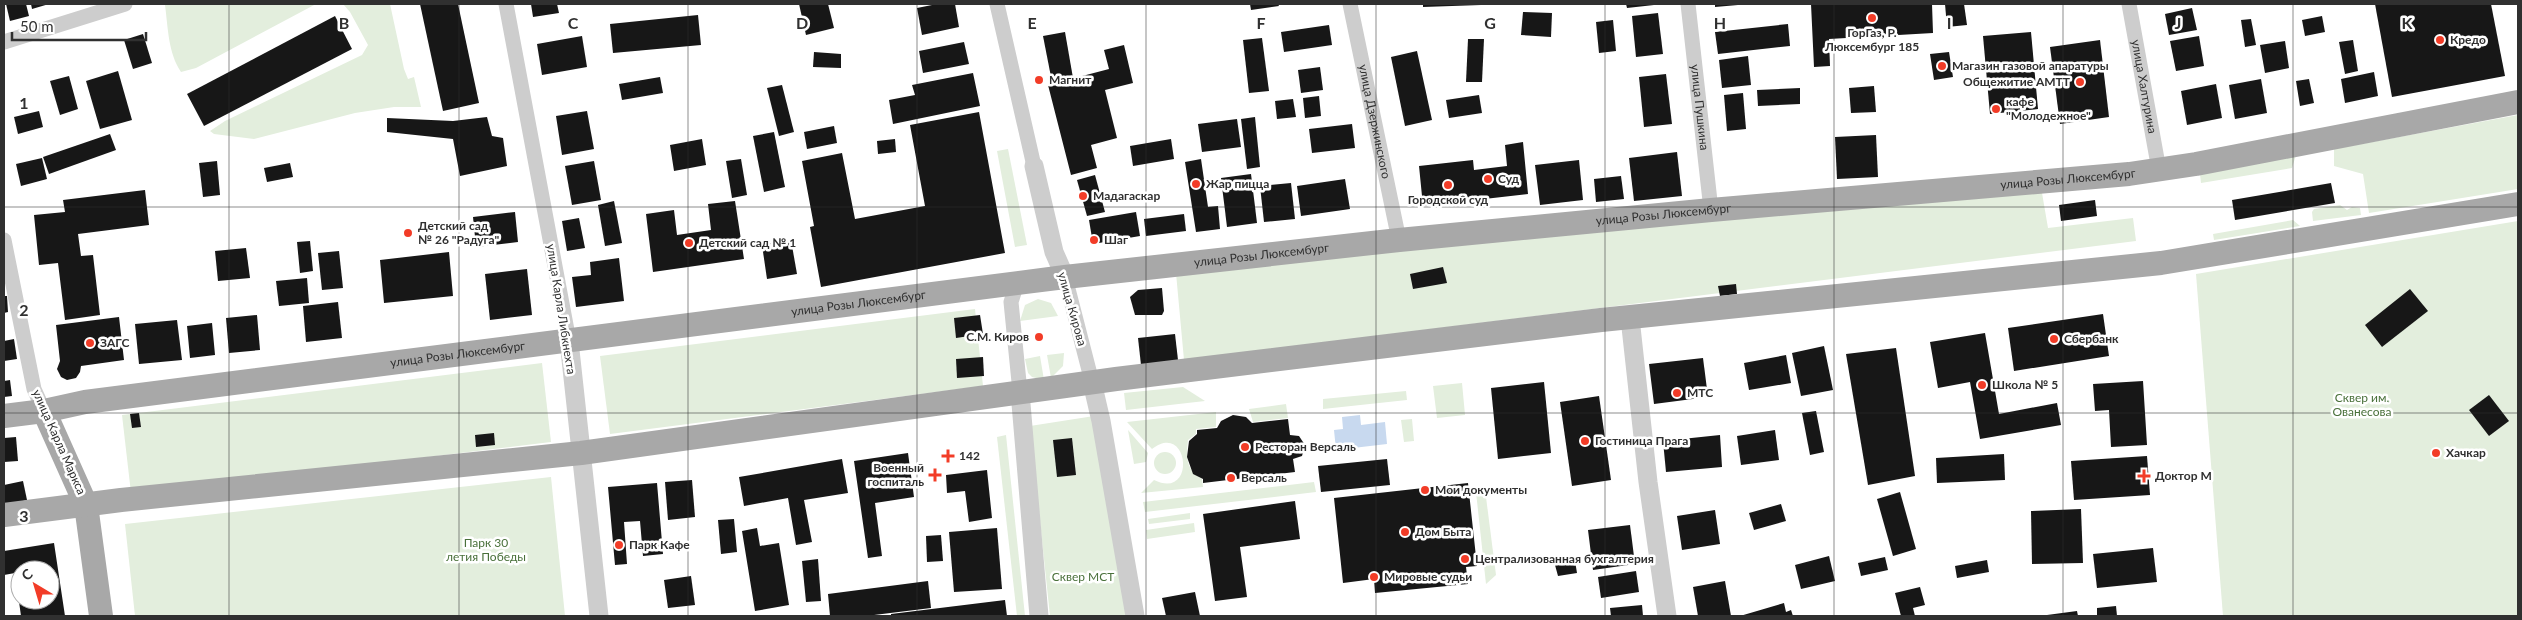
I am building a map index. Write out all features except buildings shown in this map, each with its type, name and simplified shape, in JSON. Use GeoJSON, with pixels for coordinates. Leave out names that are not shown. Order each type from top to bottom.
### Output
{"type":"FeatureCollection","features":[{"type":"Feature","properties":{"kind":"main road","name":"улица Розы Люксембург"},"geometry":{"type":"LineString","coordinates":[[4,416],[44,411],[85,402],[1065,277],[1399,240],[1711,210],[2129,174],[2159,170],[2518,102]]}},
{"type":"Feature","properties":{"kind":"main road"},"geometry":{"type":"LineString","coordinates":[[4,515],[581,453],[1092,382],[1630,318],[2161,263],[2518,204]]}},
{"type":"Feature","properties":{"kind":"main road","name":"улица Карла Маркса"},"geometry":{"type":"LineString","coordinates":[[44,411],[86,505],[101,616]]}},
{"type":"Feature","properties":{"kind":"street"},"geometry":{"type":"LineString","coordinates":[[4,42],[125,4]]}},
{"type":"Feature","properties":{"kind":"street","name":"улица Карла Либкнехта"},"geometry":{"type":"LineString","coordinates":[[506,4],[569,341],[599,616]]}},
{"type":"Feature","properties":{"kind":"street","name":"улица Кирова"},"geometry":{"type":"LineString","coordinates":[[997,4],[1054,252],[1065,277],[1101,421],[1135,616]]}},
{"type":"Feature","properties":{"kind":"street","name":"улица Дзержинского"},"geometry":{"type":"LineString","coordinates":[[1350,4],[1399,240]]}},
{"type":"Feature","properties":{"kind":"street","name":"улица Пушкина"},"geometry":{"type":"LineString","coordinates":[[1688,4],[1711,210]]}},
{"type":"Feature","properties":{"kind":"street","name":"улица Халтурина"},"geometry":{"type":"LineString","coordinates":[[2129,4],[2159,170]]}},
{"type":"Feature","properties":{"kind":"street","name":"улица Карла Маркса"},"geometry":{"type":"LineString","coordinates":[[4,240],[34,389],[44,411]]}},
{"type":"Feature","properties":{"kind":"street"},"geometry":{"type":"LineString","coordinates":[[1017,283],[1010,302],[1020,392],[1039,616]]}},
{"type":"Feature","properties":{"kind":"street"},"geometry":{"type":"LineString","coordinates":[[1630,318],[1648,482],[1667,616]]}},
{"type":"Feature","properties":{"kind":"green space"},"geometry":{"type":"Polygon","coordinates":[[[316,4],[196,68],[181,72],[173,57],[169,40],[165,5],[316,4]]]}},
{"type":"Feature","properties":{"kind":"green space"},"geometry":{"type":"Polygon","coordinates":[[[343,4],[390,4],[404,69],[408,79],[414,77],[421,107],[394,107],[355,113],[254,139],[214,134],[210,131],[225,121],[362,55],[368,45],[350,12],[343,4]]]}},
{"type":"Feature","properties":{"kind":"green space"},"geometry":{"type":"Polygon","coordinates":[[[2518,115],[2518,189],[2369,213],[2363,174],[2334,166],[2334,149],[2518,115]]]}},
{"type":"Feature","properties":{"kind":"green space"},"geometry":{"type":"Polygon","coordinates":[[[1008,149],[1027,245],[1015,247],[997,151],[1008,149]]]}},
{"type":"Feature","properties":{"kind":"green space"},"geometry":{"type":"Polygon","coordinates":[[[2296,155],[2292,168],[2201,183],[2200,174],[2296,155]]]}},
{"type":"Feature","properties":{"kind":"green space"},"geometry":{"type":"Polygon","coordinates":[[[2041,187],[2048,228],[2133,218],[2136,241],[1184,360],[1176,273],[2041,187]]]}},
{"type":"Feature","properties":{"kind":"green space"},"geometry":{"type":"Polygon","coordinates":[[[2340,205],[2347,210],[2352,207],[2360,208],[2361,215],[2313,221],[2312,212],[2314,209],[2340,205]]]}},
{"type":"Feature","properties":{"kind":"green space"},"geometry":{"type":"Polygon","coordinates":[[[2293,220],[2300,226],[2214,240],[2213,234],[2293,220]]]}},
{"type":"Feature","properties":{"kind":"green space","name":"Сквер им. Ованесова"},"geometry":{"type":"Polygon","coordinates":[[[2518,221],[2518,616],[2223,616],[2196,274],[2518,221]]]}},
{"type":"Feature","properties":{"kind":"green space"},"geometry":{"type":"Polygon","coordinates":[[[1038,299],[1051,303],[1058,316],[1020,321],[1025,305],[1038,299]]]}},
{"type":"Feature","properties":{"kind":"green space"},"geometry":{"type":"Polygon","coordinates":[[[975,309],[983,386],[610,434],[600,356],[975,309]]]}},
{"type":"Feature","properties":{"kind":"green space"},"geometry":{"type":"Polygon","coordinates":[[[1064,353],[1063,366],[1051,378],[1047,355],[1064,353]]]}},
{"type":"Feature","properties":{"kind":"green space"},"geometry":{"type":"Polygon","coordinates":[[[1040,356],[1044,380],[1032,377],[1028,373],[1025,359],[1040,356]]]}},
{"type":"Feature","properties":{"kind":"green space"},"geometry":{"type":"Polygon","coordinates":[[[542,363],[551,442],[131,493],[122,415],[542,363]]]}},
{"type":"Feature","properties":{"kind":"green space"},"geometry":{"type":"Polygon","coordinates":[[[1462,383],[1465,415],[1437,418],[1433,386],[1462,383]]]}},
{"type":"Feature","properties":{"kind":"green space"},"geometry":{"type":"Polygon","coordinates":[[[1183,387],[1205,401],[1126,410],[1124,393],[1183,387]]]}},
{"type":"Feature","properties":{"kind":"green space"},"geometry":{"type":"Polygon","coordinates":[[[1406,391],[1407,400],[1323,409],[1323,399],[1406,391]]]}},
{"type":"Feature","properties":{"kind":"green space"},"geometry":{"type":"Polygon","coordinates":[[[1286,404],[1288,418],[1253,422],[1249,409],[1286,404]]]}},
{"type":"Feature","properties":{"kind":"green space"},"geometry":{"type":"Polygon","coordinates":[[[1216,412],[1216,427],[1196,429],[1196,434],[1188,440],[1188,462],[1193,472],[1202,479],[1203,487],[1141,493],[1154,480],[1168,484],[1177,480],[1182,472],[1183,462],[1180,452],[1174,445],[1164,443],[1152,449],[1127,422],[1216,412]]]}},
{"type":"Feature","properties":{"kind":"green space","name":"Сквер МСТ"},"geometry":{"type":"Polygon","coordinates":[[[1094,416],[1127,616],[1050,616],[1030,426],[1094,416]]]}},
{"type":"Feature","properties":{"kind":"green space"},"geometry":{"type":"Polygon","coordinates":[[[1412,419],[1414,441],[1404,442],[1401,420],[1412,419]]]}},
{"type":"Feature","properties":{"kind":"green space"},"geometry":{"type":"Polygon","coordinates":[[[1128,430],[1148,453],[1146,462],[1134,464],[1128,430]]]}},
{"type":"Feature","properties":{"kind":"green space"},"geometry":{"type":"Polygon","coordinates":[[[1006,435],[1025,616],[1017,616],[997,437],[1006,435]]]}},
{"type":"Feature","properties":{"kind":"green space"},"geometry":{"type":"Polygon","coordinates":[[[1165,452],[1175,459],[1176,463],[1169,473],[1165,474],[1155,467],[1154,463],[1161,453],[1165,452]]]}},
{"type":"Feature","properties":{"kind":"green space","name":"Парк 30 летия Победы"},"geometry":{"type":"Polygon","coordinates":[[[551,477],[565,616],[135,616],[125,524],[551,477]]]}},
{"type":"Feature","properties":{"kind":"green space"},"geometry":{"type":"Polygon","coordinates":[[[1314,482],[1316,492],[1145,512],[1143,502],[1314,482]]]}},
{"type":"Feature","properties":{"kind":"green space"},"geometry":{"type":"Polygon","coordinates":[[[1476,492],[1483,493],[1486,497],[1496,575],[1486,584],[1476,492]]]}},
{"type":"Feature","properties":{"kind":"green space"},"geometry":{"type":"Polygon","coordinates":[[[1190,513],[1190,519],[1149,524],[1148,519],[1190,513]]]}},
{"type":"Feature","properties":{"kind":"green space"},"geometry":{"type":"Polygon","coordinates":[[[1194,523],[1195,532],[1147,539],[1146,530],[1194,523]]]}},
{"type":"Feature","properties":{"kind":"water"},"geometry":{"type":"Polygon","coordinates":[[[1360,415],[1361,425],[1385,422],[1387,444],[1336,450],[1334,430],[1343,429],[1342,417],[1360,415]]]}},
{"type":"Feature","properties":{"kind":"place","name":"ГорГаз, Р. Люксембург 185"},"geometry":{"type":"Point","coordinates":[1872,18]}},
{"type":"Feature","properties":{"kind":"place","name":"Кредо"},"geometry":{"type":"Point","coordinates":[2440,40]}},
{"type":"Feature","properties":{"kind":"place","name":"Магазин газовой апаратуры"},"geometry":{"type":"Point","coordinates":[1942,66]}},
{"type":"Feature","properties":{"kind":"place","name":"Магнит"},"geometry":{"type":"Point","coordinates":[1039,80]}},
{"type":"Feature","properties":{"kind":"place","name":"Общежитие АМТТ"},"geometry":{"type":"Point","coordinates":[2080,82]}},
{"type":"Feature","properties":{"kind":"place","name":"кафе \"Молодежное\""},"geometry":{"type":"Point","coordinates":[1996,109]}},
{"type":"Feature","properties":{"kind":"place","name":"Суд"},"geometry":{"type":"Point","coordinates":[1488,179]}},
{"type":"Feature","properties":{"kind":"place","name":"Жар пицца"},"geometry":{"type":"Point","coordinates":[1196,184]}},
{"type":"Feature","properties":{"kind":"place","name":"Городской суд"},"geometry":{"type":"Point","coordinates":[1448,185]}},
{"type":"Feature","properties":{"kind":"place","name":"Мадагаскар"},"geometry":{"type":"Point","coordinates":[1083,196]}},
{"type":"Feature","properties":{"kind":"place","name":"Детский сад № 26 \"Радуга\""},"geometry":{"type":"Point","coordinates":[408,233]}},
{"type":"Feature","properties":{"kind":"place","name":"Шаг"},"geometry":{"type":"Point","coordinates":[1094,240]}},
{"type":"Feature","properties":{"kind":"place","name":"Детский сад № 1"},"geometry":{"type":"Point","coordinates":[689,243]}},
{"type":"Feature","properties":{"kind":"place","name":"С.М. Киров"},"geometry":{"type":"Point","coordinates":[1039,337]}},
{"type":"Feature","properties":{"kind":"place","name":"Сбербанк"},"geometry":{"type":"Point","coordinates":[2054,339]}},
{"type":"Feature","properties":{"kind":"place","name":"ЗАГС"},"geometry":{"type":"Point","coordinates":[90,343]}},
{"type":"Feature","properties":{"kind":"place","name":"Школа № 5"},"geometry":{"type":"Point","coordinates":[1982,385]}},
{"type":"Feature","properties":{"kind":"place","name":"МТС"},"geometry":{"type":"Point","coordinates":[1677,393]}},
{"type":"Feature","properties":{"kind":"place","name":"Гостиница Прага"},"geometry":{"type":"Point","coordinates":[1585,441]}},
{"type":"Feature","properties":{"kind":"place","name":"Ресторан Версаль"},"geometry":{"type":"Point","coordinates":[1245,447]}},
{"type":"Feature","properties":{"kind":"place","name":"Хачкар"},"geometry":{"type":"Point","coordinates":[2436,453]}},
{"type":"Feature","properties":{"kind":"place","name":"142"},"geometry":{"type":"Point","coordinates":[948,456]}},
{"type":"Feature","properties":{"kind":"place","name":"Военный госпиталь"},"geometry":{"type":"Point","coordinates":[935,475]}},
{"type":"Feature","properties":{"kind":"place","name":"Доктор М"},"geometry":{"type":"Point","coordinates":[2144,476]}},
{"type":"Feature","properties":{"kind":"place","name":"Версаль"},"geometry":{"type":"Point","coordinates":[1231,478]}},
{"type":"Feature","properties":{"kind":"place","name":"Мои документы"},"geometry":{"type":"Point","coordinates":[1425,490]}},
{"type":"Feature","properties":{"kind":"place","name":"Дом Быта"},"geometry":{"type":"Point","coordinates":[1405,532]}},
{"type":"Feature","properties":{"kind":"place","name":"Парк Кафе"},"geometry":{"type":"Point","coordinates":[619,545]}},
{"type":"Feature","properties":{"kind":"place","name":"Централизованная бухгалтерия"},"geometry":{"type":"Point","coordinates":[1465,559]}},
{"type":"Feature","properties":{"kind":"place","name":"Мировые судьи"},"geometry":{"type":"Point","coordinates":[1374,577]}}]}
